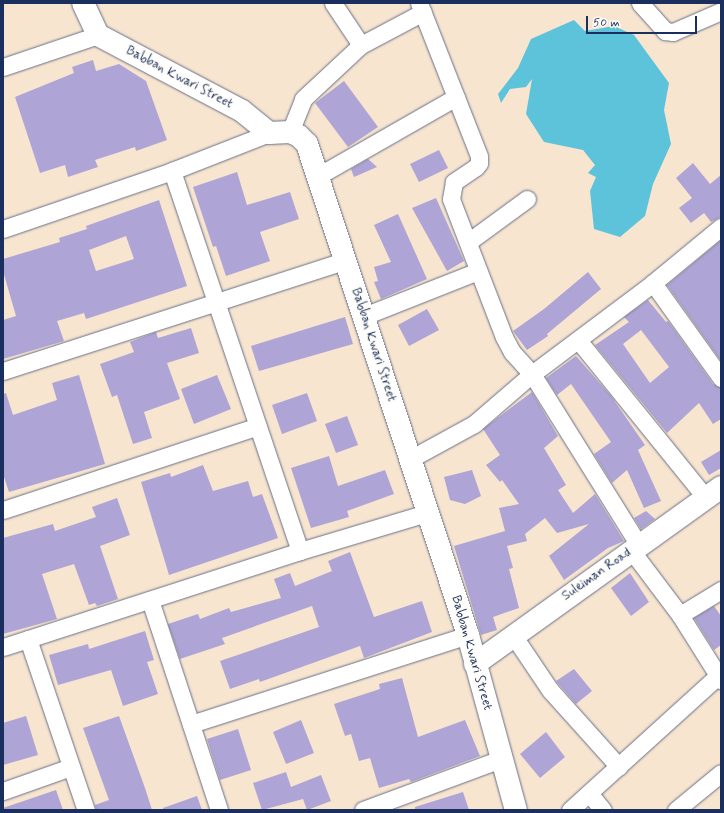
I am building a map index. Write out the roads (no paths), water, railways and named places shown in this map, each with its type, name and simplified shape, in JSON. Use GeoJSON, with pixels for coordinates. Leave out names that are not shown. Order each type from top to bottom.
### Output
{"type":"FeatureCollection","features":[{"type":"Feature","properties":{"kind":"street"},"geometry":{"type":"LineString","coordinates":[[3,67],[98,35],[83,3]]}},
{"type":"Feature","properties":{"kind":"street"},"geometry":{"type":"LineString","coordinates":[[333,3],[361,45]]}},
{"type":"Feature","properties":{"kind":"street"},"geometry":{"type":"LineString","coordinates":[[640,3],[665,31],[673,32],[721,10]]}},
{"type":"Feature","properties":{"kind":"street"},"geometry":{"type":"LineString","coordinates":[[3,228],[280,133],[303,99],[361,45],[421,7],[479,156],[479,163],[476,167],[454,182],[450,190],[450,199],[504,337],[512,352],[532,374],[635,548],[720,678],[685,704],[619,767],[570,810]]}},
{"type":"Feature","properties":{"kind":"street","name":"Babban Kwari Street"},"geometry":{"type":"LineString","coordinates":[[98,35],[242,111],[280,133],[299,136],[308,144],[468,636],[516,810]]}},
{"type":"Feature","properties":{"kind":"street"},"geometry":{"type":"LineString","coordinates":[[318,176],[456,97]]}},
{"type":"Feature","properties":{"kind":"street"},"geometry":{"type":"LineString","coordinates":[[172,171],[300,551]]}},
{"type":"Feature","properties":{"kind":"street"},"geometry":{"type":"LineString","coordinates":[[468,242],[527,199]]}},
{"type":"Feature","properties":{"kind":"street"},"geometry":{"type":"LineString","coordinates":[[410,459],[474,424],[532,374],[719,233]]}},
{"type":"Feature","properties":{"kind":"street"},"geometry":{"type":"LineString","coordinates":[[3,371],[346,260]]}},
{"type":"Feature","properties":{"kind":"street"},"geometry":{"type":"LineString","coordinates":[[364,316],[478,271]]}},
{"type":"Feature","properties":{"kind":"street"},"geometry":{"type":"LineString","coordinates":[[653,284],[721,378]]}},
{"type":"Feature","properties":{"kind":"street"},"geometry":{"type":"LineString","coordinates":[[578,340],[713,493]]}},
{"type":"Feature","properties":{"kind":"street"},"geometry":{"type":"LineString","coordinates":[[3,510],[258,426]]}},
{"type":"Feature","properties":{"kind":"street","name":"Suleiman Road"},"geometry":{"type":"LineString","coordinates":[[475,664],[513,635],[713,493]]}},
{"type":"Feature","properties":{"kind":"street"},"geometry":{"type":"LineString","coordinates":[[3,647],[300,551],[427,513]]}},
{"type":"Feature","properties":{"kind":"street"},"geometry":{"type":"LineString","coordinates":[[680,615],[721,590]]}},
{"type":"Feature","properties":{"kind":"street"},"geometry":{"type":"LineString","coordinates":[[150,600],[219,810]]}},
{"type":"Feature","properties":{"kind":"street"},"geometry":{"type":"LineString","coordinates":[[513,635],[550,690],[619,767]]}},
{"type":"Feature","properties":{"kind":"street"},"geometry":{"type":"LineString","coordinates":[[191,724],[468,636]]}},
{"type":"Feature","properties":{"kind":"street"},"geometry":{"type":"LineString","coordinates":[[28,639],[86,810]]}},
{"type":"Feature","properties":{"kind":"street"},"geometry":{"type":"LineString","coordinates":[[363,810],[501,759]]}},
{"type":"Feature","properties":{"kind":"street"},"geometry":{"type":"LineString","coordinates":[[3,791],[71,768]]}},
{"type":"Feature","properties":{"kind":"street"},"geometry":{"type":"LineString","coordinates":[[676,810],[721,773]]}},
{"type":"Feature","properties":{"kind":"street"},"geometry":{"type":"LineString","coordinates":[[589,793],[603,810]]}},
{"type":"Feature","properties":{"kind":"water"},"geometry":{"type":"Polygon","coordinates":[[[574,20],[585,31],[614,26],[634,35],[669,83],[664,110],[671,144],[653,184],[645,216],[620,237],[594,229],[590,191],[596,177],[588,173],[595,165],[583,150],[544,142],[526,114],[532,79],[526,87],[510,89],[501,103],[498,94],[518,68],[531,39],[574,20]]]}}]}
